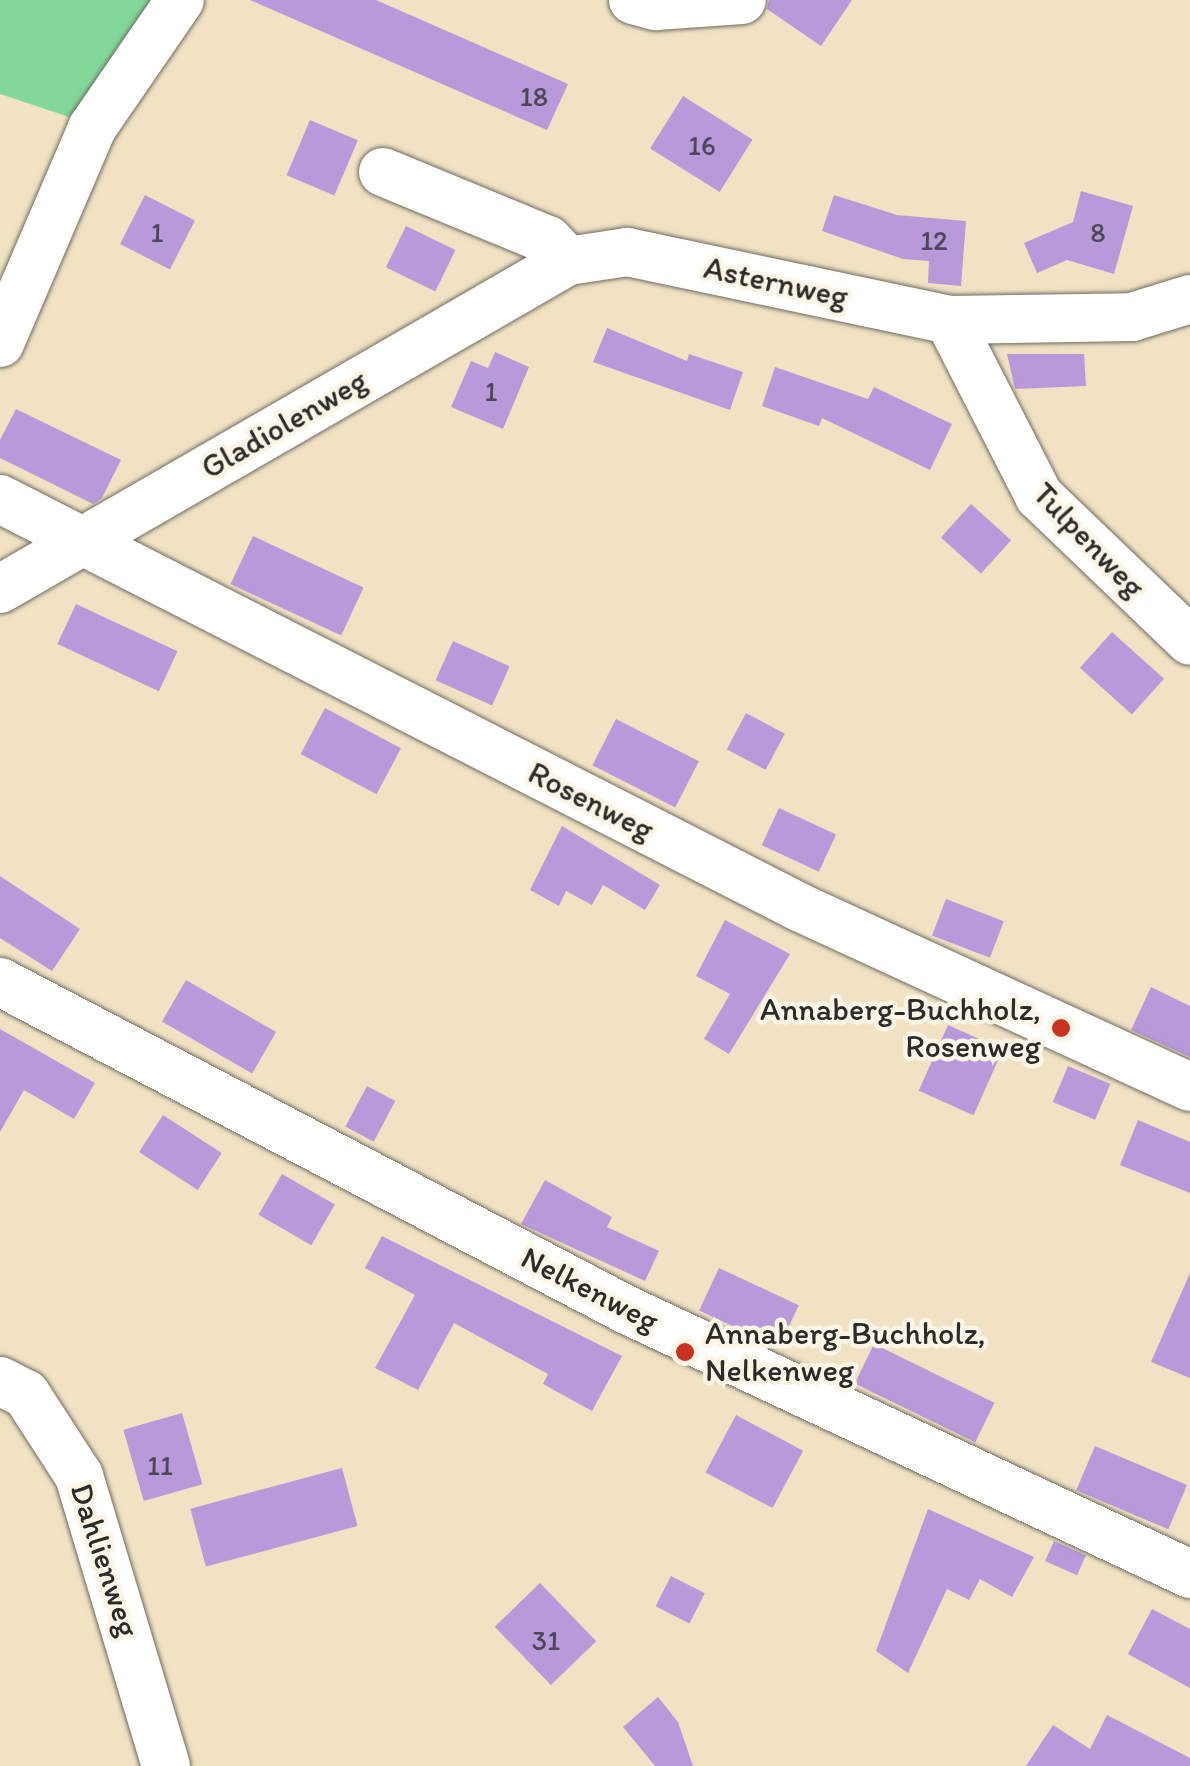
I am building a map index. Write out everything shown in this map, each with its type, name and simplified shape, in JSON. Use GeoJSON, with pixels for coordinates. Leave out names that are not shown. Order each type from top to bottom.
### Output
{"type":"FeatureCollection","features":[{"type":"Feature","properties":{"kind":"street"},"geometry":{"type":"LineString","coordinates":[[0,343],[92,128],[180,0]]}},
{"type":"Feature","properties":{"kind":"street"},"geometry":{"type":"LineString","coordinates":[[633,0],[656,6],[742,0]]}},
{"type":"Feature","properties":{"kind":"street"},"geometry":{"type":"LineString","coordinates":[[383,172],[548,240],[568,262]]}},
{"type":"Feature","properties":{"kind":"street","name":"Asternweg"},"geometry":{"type":"LineString","coordinates":[[568,262],[626,252],[950,320],[1132,317],[1190,299]]}},
{"type":"Feature","properties":{"kind":"street","name":"Gladiolenweg"},"geometry":{"type":"LineString","coordinates":[[0,589],[568,262]]}},
{"type":"Feature","properties":{"kind":"street","name":"Tulpenweg"},"geometry":{"type":"LineString","coordinates":[[950,320],[1039,496],[1190,642]]}},
{"type":"Feature","properties":{"kind":"street","name":"Rosenweg"},"geometry":{"type":"LineString","coordinates":[[0,499],[801,908],[1190,1088]]}},
{"type":"Feature","properties":{"kind":"street","name":"Nelkenweg"},"geometry":{"type":"LineString","coordinates":[[0,982],[627,1310],[1190,1574]]}},
{"type":"Feature","properties":{"kind":"street","name":"Dahlienweg"},"geometry":{"type":"LineString","coordinates":[[0,1381],[26,1394],[79,1476],[166,1766]]}},
{"type":"Feature","properties":{"kind":"green space"},"geometry":{"type":"Polygon","coordinates":[[[0,0],[172,0],[84,122],[0,94],[0,0]]]}},
{"type":"Feature","properties":{"kind":"building"},"geometry":{"type":"Polygon","coordinates":[[[250,0],[376,0],[568,84],[547,130],[250,0]]]}},
{"type":"Feature","properties":{"kind":"building"},"geometry":{"type":"Polygon","coordinates":[[[769,0],[852,0],[821,46],[767,9],[769,0]]]}},
{"type":"Feature","properties":{"kind":"building"},"geometry":{"type":"Polygon","coordinates":[[[683,96],[753,139],[720,192],[650,149],[683,96]]]}},
{"type":"Feature","properties":{"kind":"building"},"geometry":{"type":"Polygon","coordinates":[[[310,120],[358,140],[334,196],[287,175],[310,120]]]}},
{"type":"Feature","properties":{"kind":"building"},"geometry":{"type":"Polygon","coordinates":[[[1081,191],[1133,206],[1114,274],[1067,260],[1037,273],[1024,243],[1073,222],[1081,191]]]}},
{"type":"Feature","properties":{"kind":"building"},"geometry":{"type":"Polygon","coordinates":[[[145,195],[195,220],[170,269],[120,244],[145,195]]]}},
{"type":"Feature","properties":{"kind":"building"},"geometry":{"type":"Polygon","coordinates":[[[834,195],[897,215],[966,221],[961,286],[928,283],[929,261],[903,259],[822,231],[834,195]]]}},
{"type":"Feature","properties":{"kind":"building"},"geometry":{"type":"Polygon","coordinates":[[[406,226],[455,250],[435,291],[386,267],[406,226]]]}},
{"type":"Feature","properties":{"kind":"building"},"geometry":{"type":"Polygon","coordinates":[[[607,328],[687,361],[689,354],[743,372],[730,410],[593,362],[607,328]]]}},
{"type":"Feature","properties":{"kind":"building"},"geometry":{"type":"Polygon","coordinates":[[[495,352],[529,367],[503,429],[451,407],[471,361],[488,368],[495,352]]]}},
{"type":"Feature","properties":{"kind":"building"},"geometry":{"type":"Polygon","coordinates":[[[1007,354],[1084,354],[1086,386],[1015,389],[1007,354]]]}},
{"type":"Feature","properties":{"kind":"building"},"geometry":{"type":"Polygon","coordinates":[[[775,367],[868,399],[874,387],[952,424],[930,470],[822,418],[819,426],[762,406],[775,367]]]}},
{"type":"Feature","properties":{"kind":"building"},"geometry":{"type":"Polygon","coordinates":[[[16,409],[121,460],[102,498],[93,504],[0,458],[0,440],[16,409]]]}},
{"type":"Feature","properties":{"kind":"building"},"geometry":{"type":"Polygon","coordinates":[[[971,504],[1011,540],[981,574],[941,537],[971,504]]]}},
{"type":"Feature","properties":{"kind":"building"},"geometry":{"type":"Polygon","coordinates":[[[253,536],[364,588],[341,636],[231,584],[253,536]]]}},
{"type":"Feature","properties":{"kind":"building"},"geometry":{"type":"Polygon","coordinates":[[[76,604],[178,651],[159,691],[57,644],[76,604]]]}},
{"type":"Feature","properties":{"kind":"building"},"geometry":{"type":"Polygon","coordinates":[[[1112,632],[1164,679],[1132,715],[1080,668],[1112,632]]]}},
{"type":"Feature","properties":{"kind":"building"},"geometry":{"type":"Polygon","coordinates":[[[453,641],[510,666],[492,706],[436,680],[453,641]]]}},
{"type":"Feature","properties":{"kind":"building"},"geometry":{"type":"Polygon","coordinates":[[[325,708],[401,748],[377,794],[301,754],[325,708]]]}},
{"type":"Feature","properties":{"kind":"building"},"geometry":{"type":"Polygon","coordinates":[[[746,713],[785,734],[766,770],[727,749],[746,713]]]}},
{"type":"Feature","properties":{"kind":"building"},"geometry":{"type":"Polygon","coordinates":[[[616,719],[699,761],[675,808],[592,765],[616,719]]]}},
{"type":"Feature","properties":{"kind":"building"},"geometry":{"type":"Polygon","coordinates":[[[779,808],[836,835],[819,872],[762,845],[779,808]]]}},
{"type":"Feature","properties":{"kind":"building"},"geometry":{"type":"Polygon","coordinates":[[[562,826],[660,885],[645,910],[603,885],[592,905],[566,891],[559,906],[530,890],[562,826]]]}},
{"type":"Feature","properties":{"kind":"building"},"geometry":{"type":"Polygon","coordinates":[[[0,876],[80,929],[52,971],[0,938],[0,876]]]}},
{"type":"Feature","properties":{"kind":"building"},"geometry":{"type":"Polygon","coordinates":[[[946,899],[1004,921],[990,958],[932,935],[946,899]]]}},
{"type":"Feature","properties":{"kind":"building"},"geometry":{"type":"Polygon","coordinates":[[[725,920],[790,954],[729,1054],[704,1039],[730,994],[696,976],[725,920]]]}},
{"type":"Feature","properties":{"kind":"building"},"geometry":{"type":"Polygon","coordinates":[[[186,980],[276,1032],[252,1074],[162,1022],[186,980]]]}},
{"type":"Feature","properties":{"kind":"building"},"geometry":{"type":"Polygon","coordinates":[[[1151,987],[1190,1006],[1190,1057],[1131,1030],[1151,987]]]}},
{"type":"Feature","properties":{"kind":"building"},"geometry":{"type":"Polygon","coordinates":[[[948,1025],[1003,1049],[974,1115],[919,1091],[948,1025]]]}},
{"type":"Feature","properties":{"kind":"building"},"geometry":{"type":"Polygon","coordinates":[[[0,1029],[95,1083],[74,1119],[24,1090],[0,1132],[0,1029]]]}},
{"type":"Feature","properties":{"kind":"building"},"geometry":{"type":"Polygon","coordinates":[[[1068,1066],[1110,1084],[1095,1120],[1053,1102],[1068,1066]]]}},
{"type":"Feature","properties":{"kind":"building"},"geometry":{"type":"Polygon","coordinates":[[[367,1086],[395,1101],[374,1142],[345,1127],[367,1086]]]}},
{"type":"Feature","properties":{"kind":"building"},"geometry":{"type":"Polygon","coordinates":[[[163,1115],[222,1153],[198,1190],[139,1152],[163,1115]]]}},
{"type":"Feature","properties":{"kind":"building"},"geometry":{"type":"Polygon","coordinates":[[[1138,1120],[1190,1142],[1190,1193],[1120,1165],[1138,1120]]]}},
{"type":"Feature","properties":{"kind":"building"},"geometry":{"type":"Polygon","coordinates":[[[282,1174],[335,1204],[311,1245],[258,1215],[282,1174]]]}},
{"type":"Feature","properties":{"kind":"building"},"geometry":{"type":"Polygon","coordinates":[[[545,1180],[612,1217],[607,1227],[659,1251],[645,1281],[521,1224],[545,1180]]]}},
{"type":"Feature","properties":{"kind":"building"},"geometry":{"type":"Polygon","coordinates":[[[382,1236],[622,1356],[592,1411],[543,1384],[548,1374],[454,1323],[418,1390],[375,1368],[415,1295],[365,1268],[382,1236]]]}},
{"type":"Feature","properties":{"kind":"building"},"geometry":{"type":"Polygon","coordinates":[[[719,1268],[799,1305],[779,1348],[699,1311],[719,1268]]]}},
{"type":"Feature","properties":{"kind":"building"},"geometry":{"type":"Polygon","coordinates":[[[1190,1273],[1190,1378],[1151,1362],[1190,1273]]]}},
{"type":"Feature","properties":{"kind":"building"},"geometry":{"type":"Polygon","coordinates":[[[874,1344],[994,1403],[975,1442],[855,1384],[874,1344]]]}},
{"type":"Feature","properties":{"kind":"building"},"geometry":{"type":"Polygon","coordinates":[[[182,1413],[202,1484],[144,1501],[123,1430],[182,1413]]]}},
{"type":"Feature","properties":{"kind":"building"},"geometry":{"type":"Polygon","coordinates":[[[736,1415],[803,1451],[773,1508],[705,1472],[736,1415]]]}},
{"type":"Feature","properties":{"kind":"building"},"geometry":{"type":"Polygon","coordinates":[[[1095,1446],[1187,1485],[1168,1529],[1076,1490],[1095,1446]]]}},
{"type":"Feature","properties":{"kind":"building"},"geometry":{"type":"Polygon","coordinates":[[[342,1468],[358,1526],[206,1567],[190,1509],[342,1468]]]}},
{"type":"Feature","properties":{"kind":"building"},"geometry":{"type":"Polygon","coordinates":[[[928,1509],[1034,1557],[1012,1597],[980,1579],[969,1600],[947,1589],[908,1673],[876,1651],[928,1509]]]}},
{"type":"Feature","properties":{"kind":"building"},"geometry":{"type":"Polygon","coordinates":[[[1054,1541],[1086,1555],[1077,1575],[1045,1561],[1054,1541]]]}},
{"type":"Feature","properties":{"kind":"building"},"geometry":{"type":"Polygon","coordinates":[[[671,1576],[705,1593],[689,1624],[656,1606],[671,1576]]]}},
{"type":"Feature","properties":{"kind":"building"},"geometry":{"type":"Polygon","coordinates":[[[540,1583],[596,1641],[551,1685],[495,1627],[540,1583]]]}},
{"type":"Feature","properties":{"kind":"building"},"geometry":{"type":"Polygon","coordinates":[[[1152,1609],[1190,1629],[1190,1688],[1128,1654],[1152,1609]]]}},
{"type":"Feature","properties":{"kind":"building"},"geometry":{"type":"Polygon","coordinates":[[[658,1697],[678,1722],[693,1766],[655,1766],[623,1727],[658,1697]]]}},
{"type":"Feature","properties":{"kind":"building"},"geometry":{"type":"Polygon","coordinates":[[[1107,1715],[1190,1758],[1190,1766],[1026,1766],[1053,1725],[1090,1749],[1107,1715]]]}},
{"type":"Feature","properties":{"kind":"place","name":"Annaberg-Buchholz, Rosenweg"},"geometry":{"type":"Point","coordinates":[1061,1028]}},
{"type":"Feature","properties":{"kind":"place","name":"Annaberg-Buchholz, Nelkenweg"},"geometry":{"type":"Point","coordinates":[685,1352]}}]}
